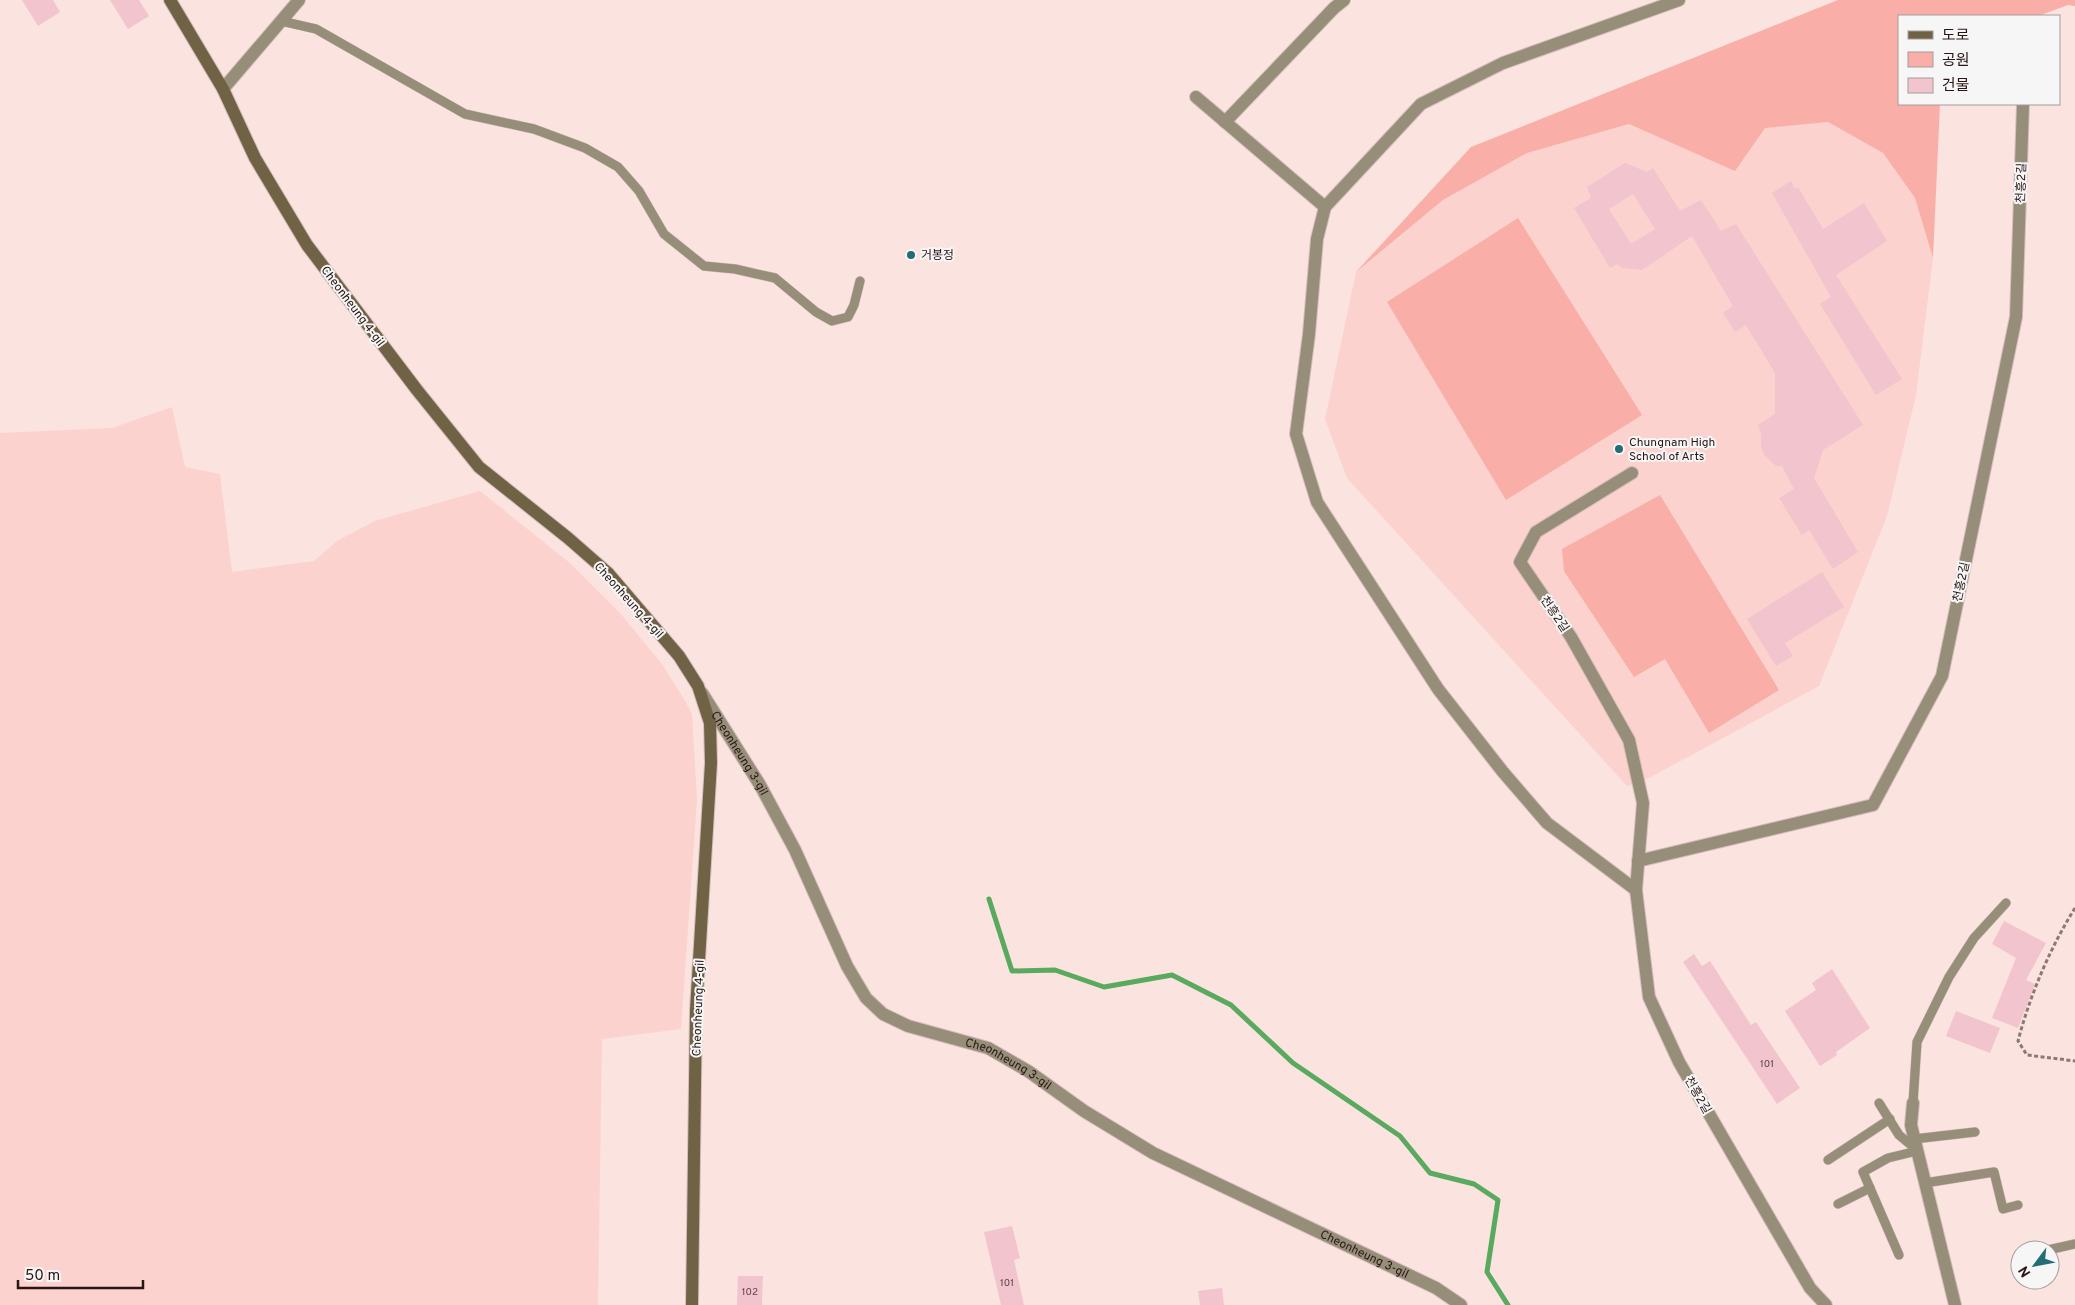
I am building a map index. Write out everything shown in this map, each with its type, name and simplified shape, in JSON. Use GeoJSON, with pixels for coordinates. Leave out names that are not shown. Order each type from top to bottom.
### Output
{"type":"FeatureCollection","features":[{"type":"Feature","properties":{"kind":"street","name":"Cheonheung 4-gil"},"geometry":{"type":"LineString","coordinates":[[170,0],[223,89],[255,158],[307,245],[417,390],[479,466],[608,573],[679,656],[698,686],[710,723],[711,762],[696,1010],[692,1305]]}},
{"type":"Feature","properties":{"kind":"street"},"geometry":{"type":"LineString","coordinates":[[223,89],[299,0]]}},
{"type":"Feature","properties":{"kind":"street"},"geometry":{"type":"LineString","coordinates":[[1225,122],[1334,8],[1344,0]]}},
{"type":"Feature","properties":{"kind":"street"},"geometry":{"type":"LineString","coordinates":[[1636,890],[1547,823],[1503,772],[1438,689],[1317,502],[1296,434],[1309,334],[1317,239],[1325,207],[1421,104],[1503,63],[1679,0]]}},
{"type":"Feature","properties":{"kind":"street"},"geometry":{"type":"LineString","coordinates":[[1196,97],[1325,207]]}},
{"type":"Feature","properties":{"kind":"street","name":"천흥2길"},"geometry":{"type":"LineString","coordinates":[[1638,861],[1873,805],[1942,676],[2016,317],[2023,105]]}},
{"type":"Feature","properties":{"kind":"street","name":"천흥2길"},"geometry":{"type":"LineString","coordinates":[[1632,473],[1536,532],[1520,562],[1571,637],[1629,740],[1643,803],[1636,890],[1649,997],[1679,1062],[1810,1288],[1826,1305]]}},
{"type":"Feature","properties":{"kind":"street","name":"Cheonheung 3-gil"},"geometry":{"type":"LineString","coordinates":[[698,686],[760,786],[795,850],[847,966],[866,998],[883,1014],[908,1026],[949,1039],[988,1048],[1028,1071],[1084,1111],[1153,1152],[1436,1288],[1461,1305]]}},
{"type":"Feature","properties":{"kind":"street"},"geometry":{"type":"LineString","coordinates":[[1913,1103],[1911,1126],[1955,1305]]}},
{"type":"Feature","properties":{"kind":"lane"},"geometry":{"type":"LineString","coordinates":[[281,21],[316,30],[465,114],[534,129],[586,148],[618,167],[639,191],[664,234],[704,266],[735,269],[775,278],[816,312],[832,321],[848,317],[854,305],[860,281]]}},
{"type":"Feature","properties":{"kind":"lane"},"geometry":{"type":"LineString","coordinates":[[1913,1103],[1916,1042],[1949,977],[1974,938],[2006,902]]}},
{"type":"Feature","properties":{"kind":"lane"},"geometry":{"type":"LineString","coordinates":[[1879,1103],[1899,1135],[1916,1145]]}},
{"type":"Feature","properties":{"kind":"lane"},"geometry":{"type":"LineString","coordinates":[[1828,1160],[1890,1119]]}},
{"type":"Feature","properties":{"kind":"lane"},"geometry":{"type":"LineString","coordinates":[[1899,1255],[1863,1172],[1916,1145],[1974,1132]]}},
{"type":"Feature","properties":{"kind":"lane"},"geometry":{"type":"LineString","coordinates":[[1925,1183],[1994,1172],[2003,1209],[2018,1205]]}},
{"type":"Feature","properties":{"kind":"lane"},"geometry":{"type":"LineString","coordinates":[[1838,1204],[1870,1188]]}},
{"type":"Feature","properties":{"kind":"lane"},"geometry":{"type":"LineString","coordinates":[[2060,1247],[2075,1244]]}},
{"type":"Feature","properties":{"kind":"path"},"geometry":{"type":"LineString","coordinates":[[2075,908],[2059,934],[2023,1022],[2018,1041],[2027,1055],[2075,1061]]}},
{"type":"Feature","properties":{"kind":"shaded area","name":"Chungnam High School of Arts"},"geometry":{"type":"Polygon","coordinates":[[[1828,122],[1883,153],[1915,198],[1933,258],[1916,395],[1887,516],[1819,686],[1651,777],[1627,786],[1347,478],[1325,419],[1356,272],[1443,200],[1527,153],[1629,124],[1735,170],[1765,127],[1828,122]]]}},
{"type":"Feature","properties":{"kind":"shaded area"},"geometry":{"type":"Polygon","coordinates":[[[172,407],[185,467],[220,474],[232,572],[314,561],[337,541],[375,521],[480,491],[570,563],[620,613],[662,664],[692,714],[697,799],[681,1029],[602,1039],[598,1305],[0,1305],[0,433],[112,428],[172,407]]]}},
{"type":"Feature","properties":{"kind":"green space"},"geometry":{"type":"Polygon","coordinates":[[[1838,0],[2075,0],[2075,6],[2068,5],[2041,15],[1898,15],[1898,105],[1940,105],[1933,258],[1915,198],[1883,153],[1828,122],[1765,128],[1735,171],[1629,124],[1527,153],[1443,200],[1356,272],[1471,147],[1838,0]]]}},
{"type":"Feature","properties":{"kind":"green space"},"geometry":{"type":"Polygon","coordinates":[[[1518,218],[1642,415],[1506,500],[1387,302],[1518,218]]]}},
{"type":"Feature","properties":{"kind":"green space"},"geometry":{"type":"Polygon","coordinates":[[[1660,495],[1779,690],[1709,733],[1665,659],[1634,677],[1564,571],[1562,549],[1660,495]]]}},
{"type":"Feature","properties":{"kind":"building"},"geometry":{"type":"Polygon","coordinates":[[[22,0],[53,0],[60,12],[38,26],[22,0]]]}},
{"type":"Feature","properties":{"kind":"building"},"geometry":{"type":"Polygon","coordinates":[[[110,0],[139,0],[149,16],[128,29],[110,0]]]}},
{"type":"Feature","properties":{"kind":"building"},"geometry":{"type":"Polygon","coordinates":[[[1625,163],[1647,172],[1653,168],[1680,211],[1701,200],[1721,231],[1736,224],[1863,425],[1823,450],[1814,478],[1858,552],[1833,569],[1809,530],[1802,535],[1779,498],[1794,489],[1782,466],[1776,466],[1764,455],[1758,425],[1775,414],[1775,373],[1746,325],[1735,332],[1723,313],[1733,306],[1692,236],[1642,270],[1622,268],[1618,264],[1610,268],[1574,208],[1591,198],[1587,187],[1625,163]],[[1633,194],[1609,209],[1631,244],[1655,229],[1633,194]]]}},
{"type":"Feature","properties":{"kind":"building"},"geometry":{"type":"Polygon","coordinates":[[[1791,181],[1795,189],[1798,187],[1823,229],[1864,203],[1887,241],[1836,275],[1902,379],[1876,395],[1820,304],[1831,297],[1772,193],[1791,181]]]}},
{"type":"Feature","properties":{"kind":"building"},"geometry":{"type":"Polygon","coordinates":[[[1822,572],[1844,607],[1785,643],[1793,656],[1776,666],[1747,619],[1822,572]]]}},
{"type":"Feature","properties":{"kind":"building"},"geometry":{"type":"Polygon","coordinates":[[[2004,921],[2046,943],[2026,980],[2035,984],[2018,1028],[1992,1018],[2016,958],[1992,944],[2004,921]]]}},
{"type":"Feature","properties":{"kind":"building"},"geometry":{"type":"Polygon","coordinates":[[[1694,954],[1702,966],[1710,961],[1751,1025],[1756,1022],[1800,1088],[1777,1104],[1683,962],[1694,954]]]}},
{"type":"Feature","properties":{"kind":"building"},"geometry":{"type":"Polygon","coordinates":[[[1832,969],[1870,1028],[1836,1052],[1837,1055],[1820,1066],[1785,1011],[1816,990],[1812,983],[1832,969]]]}},
{"type":"Feature","properties":{"kind":"building"},"geometry":{"type":"Polygon","coordinates":[[[1956,1011],[2000,1028],[1990,1053],[1946,1036],[1956,1011]]]}},
{"type":"Feature","properties":{"kind":"building"},"geometry":{"type":"Polygon","coordinates":[[[1012,1226],[1020,1258],[1014,1260],[1024,1305],[1001,1305],[984,1232],[1012,1226]]]}},
{"type":"Feature","properties":{"kind":"building"},"geometry":{"type":"Polygon","coordinates":[[[738,1276],[763,1276],[762,1305],[737,1305],[738,1276]]]}},
{"type":"Feature","properties":{"kind":"building"},"geometry":{"type":"Polygon","coordinates":[[[1222,1288],[1224,1305],[1200,1305],[1198,1291],[1222,1288]]]}},
{"type":"Feature","properties":{"kind":"waterway"},"geometry":{"type":"LineString","coordinates":[[989,899],[1012,971],[1055,970],[1104,987],[1172,975],[1231,1005],[1293,1063],[1400,1136],[1430,1173],[1474,1184],[1498,1200],[1487,1272],[1508,1305]]}},
{"type":"Feature","properties":{"kind":"place","name":"거봉정"},"geometry":{"type":"Point","coordinates":[911,255]}},
{"type":"Feature","properties":{"kind":"place","name":"Chungnam High School of Arts"},"geometry":{"type":"Point","coordinates":[1619,449]}}]}
